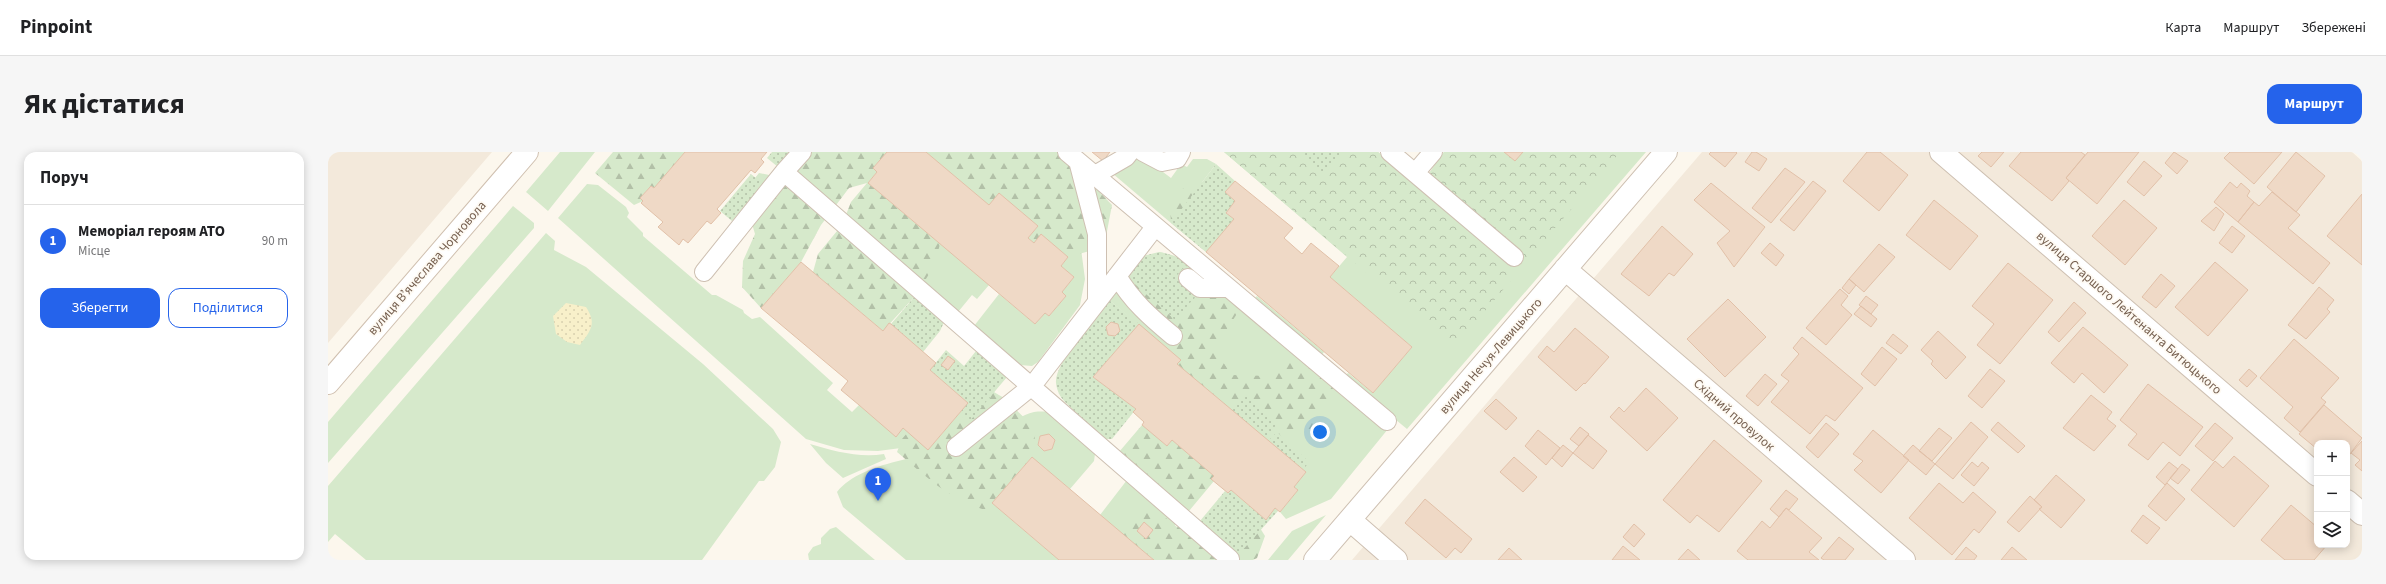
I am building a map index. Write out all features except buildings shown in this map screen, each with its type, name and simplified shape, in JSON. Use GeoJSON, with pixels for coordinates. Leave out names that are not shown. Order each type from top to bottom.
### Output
{"type":"FeatureCollection","features":[{"type":"Feature","properties":{"kind":"street","name":"вулиця Вʼячеслава Чорновола"},"geometry":{"type":"LineString","coordinates":[[328,384],[527,152]]}},
{"type":"Feature","properties":{"kind":"street","name":"вулиця Нечуя-Левицького"},"geometry":{"type":"LineString","coordinates":[[1315,560],[1666,152]]}},
{"type":"Feature","properties":{"kind":"street","name":"вулиця Старшого Лейтенанта Битюцького"},"geometry":{"type":"LineString","coordinates":[[1941,152],[2314,472]]}},
{"type":"Feature","properties":{"kind":"street","name":"Східний провулок"},"geometry":{"type":"LineString","coordinates":[[1565,269],[1904,560]]}},
{"type":"Feature","properties":{"kind":"street"},"geometry":{"type":"LineString","coordinates":[[2350,504],[2362,514]]}},
{"type":"Feature","properties":{"kind":"street"},"geometry":{"type":"LineString","coordinates":[[1350,520],[1396,560]]}},
{"type":"Feature","properties":{"kind":"lane"},"geometry":{"type":"LineString","coordinates":[[704,272],[784,172],[802,152]]}},
{"type":"Feature","properties":{"kind":"lane"},"geometry":{"type":"LineString","coordinates":[[1095,175],[1126,157],[1130,152]]}},
{"type":"Feature","properties":{"kind":"lane"},"geometry":{"type":"LineString","coordinates":[[1143,152],[1162,162],[1177,159],[1181,152]]}},
{"type":"Feature","properties":{"kind":"lane"},"geometry":{"type":"LineString","coordinates":[[1390,152],[1514,257]]}},
{"type":"Feature","properties":{"kind":"lane"},"geometry":{"type":"LineString","coordinates":[[1415,173],[1433,152]]}},
{"type":"Feature","properties":{"kind":"lane"},"geometry":{"type":"LineString","coordinates":[[1073,157],[1387,421]]}},
{"type":"Feature","properties":{"kind":"lane"},"geometry":{"type":"LineString","coordinates":[[1073,157],[1098,234],[1097,302]]}},
{"type":"Feature","properties":{"kind":"lane"},"geometry":{"type":"LineString","coordinates":[[784,172],[1230,559]]}},
{"type":"Feature","properties":{"kind":"lane"},"geometry":{"type":"LineString","coordinates":[[956,447],[1032,386],[1155,227]]}},
{"type":"Feature","properties":{"kind":"lane"},"geometry":{"type":"LineString","coordinates":[[1117,276],[1129,296],[1143,312],[1173,336]]}},
{"type":"Feature","properties":{"kind":"lane"},"geometry":{"type":"LineString","coordinates":[[1188,278],[1200,288],[1228,288]]}},
{"type":"Feature","properties":{"kind":"shaded area"},"geometry":{"type":"Polygon","coordinates":[[[328,152],[492,152],[328,343],[328,152]]]}},
{"type":"Feature","properties":{"kind":"shaded area"},"geometry":{"type":"Polygon","coordinates":[[[1702,152],[2352,152],[2362,161],[2362,560],[1352,560],[1702,152]]]}},
{"type":"Feature","properties":{"kind":"green space"},"geometry":{"type":"Polygon","coordinates":[[[560,152],[595,152],[548,211],[526,192],[560,152]]]}},
{"type":"Feature","properties":{"kind":"green space"},"geometry":{"type":"Polygon","coordinates":[[[613,152],[685,152],[654,188],[651,186],[640,198],[643,201],[634,205],[595,173],[613,152]]]}},
{"type":"Feature","properties":{"kind":"green space"},"geometry":{"type":"Polygon","coordinates":[[[772,152],[791,152],[778,167],[767,158],[772,152]]]}},
{"type":"Feature","properties":{"kind":"green space"},"geometry":{"type":"Polygon","coordinates":[[[797,152],[887,152],[873,168],[877,172],[868,183],[940,244],[934,266],[916,295],[883,331],[813,272],[818,254],[842,225],[851,202],[867,183],[849,188],[821,225],[801,262],[761,308],[742,287],[743,261],[755,234],[743,193],[759,173],[784,178],[797,152]]]}},
{"type":"Feature","properties":{"kind":"green space"},"geometry":{"type":"Polygon","coordinates":[[[926,152],[1078,226],[1085,279],[1080,305],[1038,362],[1032,366],[1020,365],[974,326],[999,294],[1035,324],[1045,313],[1049,316],[1066,296],[1062,292],[1074,277],[1061,266],[1068,257],[1041,234],[1034,243],[1038,226],[999,193],[989,205],[926,152]]]}},
{"type":"Feature","properties":{"kind":"green space"},"geometry":{"type":"Polygon","coordinates":[[[926,152],[1061,152],[1112,205],[1104,247],[1068,257],[1041,234],[1034,243],[1028,238],[1038,226],[999,193],[989,205],[926,152]]]}},
{"type":"Feature","properties":{"kind":"green space"},"geometry":{"type":"Polygon","coordinates":[[[1224,152],[1378,152],[1514,264],[1523,255],[1433,180],[1430,172],[1444,152],[1646,152],[1407,429],[1344,377],[1348,373],[1373,393],[1412,347],[1330,277],[1347,257],[1224,152]]]}},
{"type":"Feature","properties":{"kind":"green space"},"geometry":{"type":"Polygon","coordinates":[[[1224,152],[1378,152],[1520,270],[1454,347],[1224,152]]]}},
{"type":"Feature","properties":{"kind":"green space"},"geometry":{"type":"Polygon","coordinates":[[[1302,152],[1342,152],[1323,174],[1300,154],[1302,152]]]}},
{"type":"Feature","properties":{"kind":"green space"},"geometry":{"type":"Polygon","coordinates":[[[1444,152],[1620,152],[1528,260],[1433,180],[1430,172],[1444,152]]]}},
{"type":"Feature","properties":{"kind":"green space"},"geometry":{"type":"Polygon","coordinates":[[[1139,154],[1171,178],[1181,164],[1187,167],[1193,159],[1207,159],[1216,164],[1171,223],[1112,173],[1131,164],[1139,154]]]}},
{"type":"Feature","properties":{"kind":"green space"},"geometry":{"type":"Polygon","coordinates":[[[1216,164],[1235,181],[1225,192],[1235,201],[1226,213],[1234,219],[1206,252],[1171,223],[1216,164]]]}},
{"type":"Feature","properties":{"kind":"green space"},"geometry":{"type":"Polygon","coordinates":[[[751,174],[763,184],[732,221],[720,211],[751,174]]]}},
{"type":"Feature","properties":{"kind":"green space"},"geometry":{"type":"Polygon","coordinates":[[[1189,181],[1210,183],[1235,201],[1226,213],[1234,219],[1206,252],[1171,223],[1170,205],[1189,181]]]}},
{"type":"Feature","properties":{"kind":"green space"},"geometry":{"type":"Polygon","coordinates":[[[587,184],[598,185],[626,207],[629,213],[627,217],[643,233],[643,236],[712,295],[716,295],[743,310],[744,313],[752,319],[760,317],[833,383],[827,390],[852,412],[859,405],[896,436],[903,428],[928,450],[901,448],[878,451],[844,450],[806,439],[558,218],[587,184]]]}},
{"type":"Feature","properties":{"kind":"green space"},"geometry":{"type":"Polygon","coordinates":[[[513,206],[534,223],[534,228],[328,463],[328,422],[513,206]]]}},
{"type":"Feature","properties":{"kind":"green space"},"geometry":{"type":"Polygon","coordinates":[[[917,224],[989,285],[977,299],[972,295],[958,312],[894,254],[917,224]]]}},
{"type":"Feature","properties":{"kind":"green space"},"geometry":{"type":"Polygon","coordinates":[[[546,233],[555,241],[554,250],[586,267],[703,364],[773,429],[781,442],[775,467],[764,481],[759,481],[702,560],[366,560],[335,534],[328,542],[328,486],[546,233]]]}},
{"type":"Feature","properties":{"kind":"green space"},"geometry":{"type":"Polygon","coordinates":[[[1159,252],[1172,255],[1194,265],[1214,280],[1242,306],[1214,349],[1232,375],[1270,376],[1296,352],[1335,385],[1309,431],[1268,441],[1177,364],[1181,360],[1142,306],[1127,277],[1159,252]]]}},
{"type":"Feature","properties":{"kind":"green space"},"geometry":{"type":"Polygon","coordinates":[[[1159,252],[1180,259],[1197,272],[1207,283],[1185,265],[1175,278],[1196,296],[1175,320],[1127,277],[1143,256],[1159,252]]]}},
{"type":"Feature","properties":{"kind":"green space"},"geometry":{"type":"Polygon","coordinates":[[[1127,277],[1207,283],[1388,429],[1331,499],[1286,519],[1280,512],[1298,490],[1294,487],[1306,472],[1177,364],[1181,360],[1109,300],[1127,277]]]}},
{"type":"Feature","properties":{"kind":"green space"},"geometry":{"type":"Polygon","coordinates":[[[916,295],[945,320],[940,331],[923,352],[891,324],[916,295]]]}},
{"type":"Feature","properties":{"kind":"green space"},"geometry":{"type":"Polygon","coordinates":[[[1257,296],[1324,352],[1321,356],[1254,299],[1257,296]]]}},
{"type":"Feature","properties":{"kind":"green space"},"geometry":{"type":"Polygon","coordinates":[[[1109,300],[1139,324],[1093,377],[1136,409],[1112,439],[1104,439],[1063,400],[1060,396],[1056,383],[1057,374],[1069,352],[1109,300]]]}},
{"type":"Feature","properties":{"kind":"green space"},"geometry":{"type":"Polygon","coordinates":[[[946,350],[964,366],[976,351],[1007,377],[969,422],[959,414],[968,403],[930,370],[946,350]]]}},
{"type":"Feature","properties":{"kind":"green space"},"geometry":{"type":"Polygon","coordinates":[[[977,382],[1004,398],[1036,429],[1032,457],[985,510],[971,505],[948,493],[897,452],[902,439],[908,432],[928,450],[968,403],[977,382]]]}},
{"type":"Feature","properties":{"kind":"green space"},"geometry":{"type":"Polygon","coordinates":[[[1244,394],[1277,424],[1265,438],[1231,409],[1244,394]]]}},
{"type":"Feature","properties":{"kind":"green space"},"geometry":{"type":"Polygon","coordinates":[[[1049,411],[1095,454],[1094,461],[1070,489],[1031,457],[992,503],[1059,560],[906,560],[843,507],[837,492],[849,481],[864,472],[882,465],[978,442],[1020,417],[1036,412],[1049,411]],[[1040,436],[1038,445],[1044,451],[1052,449],[1055,440],[1040,436]]]}},
{"type":"Feature","properties":{"kind":"green space"},"geometry":{"type":"Polygon","coordinates":[[[1142,425],[1167,446],[1172,440],[1214,476],[1211,479],[1214,481],[1189,511],[1179,511],[1119,452],[1142,425]]]}},
{"type":"Feature","properties":{"kind":"green space"},"geometry":{"type":"Polygon","coordinates":[[[1277,432],[1309,462],[1303,470],[1268,441],[1277,432]]]}},
{"type":"Feature","properties":{"kind":"green space"},"geometry":{"type":"Polygon","coordinates":[[[810,444],[856,454],[884,454],[886,459],[843,478],[826,463],[810,444]]]}},
{"type":"Feature","properties":{"kind":"green space"},"geometry":{"type":"Polygon","coordinates":[[[1127,480],[1181,518],[1149,556],[1100,515],[1127,480]]]}},
{"type":"Feature","properties":{"kind":"green space"},"geometry":{"type":"Polygon","coordinates":[[[1231,490],[1266,520],[1275,508],[1278,511],[1239,554],[1200,521],[1225,491],[1228,493],[1231,490]]]}},
{"type":"Feature","properties":{"kind":"green space"},"geometry":{"type":"Polygon","coordinates":[[[1143,511],[1157,511],[1177,527],[1198,523],[1255,520],[1265,536],[1257,558],[1253,560],[1154,560],[1119,531],[1128,520],[1143,511]]]}},
{"type":"Feature","properties":{"kind":"green space"},"geometry":{"type":"Polygon","coordinates":[[[1326,515],[1288,560],[1268,560],[1292,531],[1326,515]]]}},
{"type":"Feature","properties":{"kind":"green space"},"geometry":{"type":"Polygon","coordinates":[[[836,527],[875,560],[809,560],[808,554],[813,547],[821,544],[821,538],[830,529],[836,527]]]}},
{"type":"Feature","properties":{"kind":"sand"},"geometry":{"type":"Polygon","coordinates":[[[566,303],[586,307],[591,318],[592,323],[590,331],[580,345],[567,342],[556,334],[553,316],[566,303]]]}},
{"type":"Feature","properties":{"kind":"place","name":"Меморіал героям АТО"},"geometry":{"type":"Point","coordinates":[878,501]}}]}
